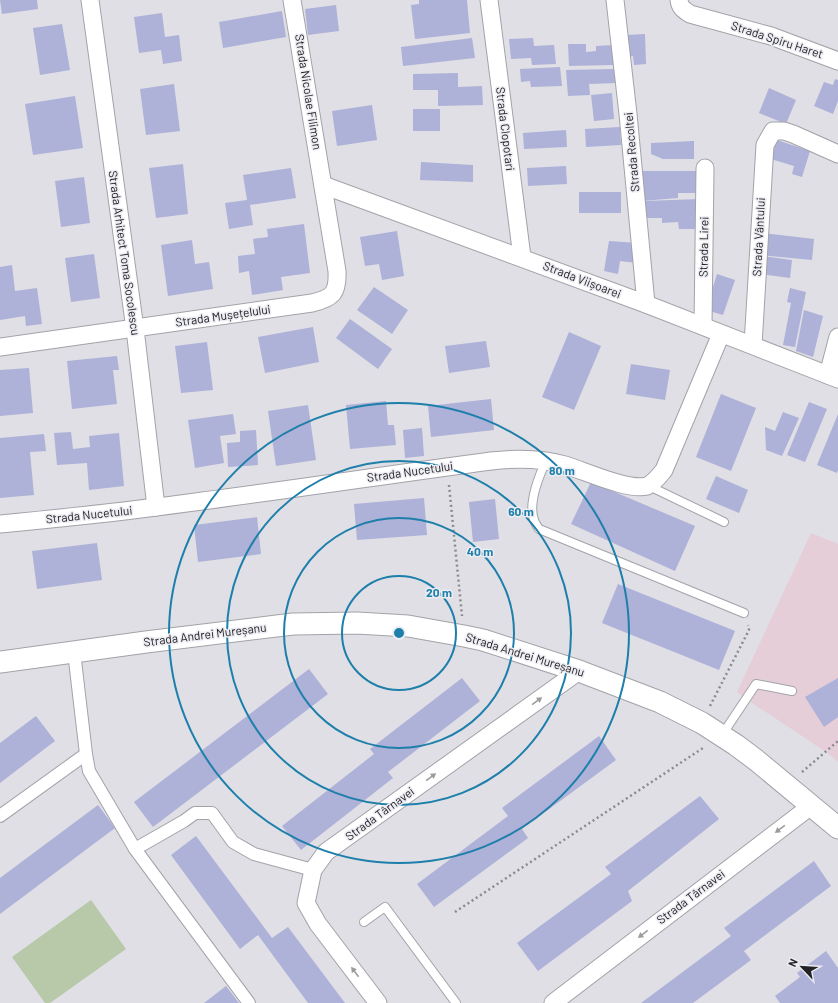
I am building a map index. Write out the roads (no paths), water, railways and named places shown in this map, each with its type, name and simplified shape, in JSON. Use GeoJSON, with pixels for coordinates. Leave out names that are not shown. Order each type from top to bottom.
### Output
{"type":"FeatureCollection","features":[{"type":"Feature","properties":{"kind":"street","name":"Strada Arhitect Toma Socolescu"},"geometry":{"type":"LineString","coordinates":[[90,0],[135,329],[156,507]]}},
{"type":"Feature","properties":{"kind":"street","name":"Strada Nicolae Filimon"},"geometry":{"type":"LineString","coordinates":[[292,0],[323,185]]}},
{"type":"Feature","properties":{"kind":"street","name":"Strada Clopotari"},"geometry":{"type":"LineString","coordinates":[[489,0],[522,257]]}},
{"type":"Feature","properties":{"kind":"street","name":"Strada Recoltei"},"geometry":{"type":"LineString","coordinates":[[615,0],[628,114],[646,304]]}},
{"type":"Feature","properties":{"kind":"street","name":"Strada Spiru Haret"},"geometry":{"type":"LineString","coordinates":[[681,4],[690,14],[771,36],[838,61]]}},
{"type":"Feature","properties":{"kind":"street","name":"Strada Vântului"},"geometry":{"type":"LineString","coordinates":[[753,345],[764,145],[773,131],[784,131],[838,154]]}},
{"type":"Feature","properties":{"kind":"street","name":"Strada Lirei"},"geometry":{"type":"LineString","coordinates":[[703,326],[706,168]]}},
{"type":"Feature","properties":{"kind":"street","name":"Strada Mușețelului"},"geometry":{"type":"LineString","coordinates":[[0,347],[135,329],[322,301],[335,291],[337,283],[337,271],[323,185]]}},
{"type":"Feature","properties":{"kind":"street","name":"Strada Viișoarei"},"geometry":{"type":"LineString","coordinates":[[323,185],[522,257],[833,377]]}},
{"type":"Feature","properties":{"kind":"street"},"geometry":{"type":"LineString","coordinates":[[648,486],[657,479],[664,470],[722,334]]}},
{"type":"Feature","properties":{"kind":"street"},"geometry":{"type":"LineString","coordinates":[[833,377],[838,337]]}},
{"type":"Feature","properties":{"kind":"street","name":"Strada Nucetului"},"geometry":{"type":"LineString","coordinates":[[0,524],[156,507],[447,467],[526,458],[564,464],[637,487],[648,486]]}},
{"type":"Feature","properties":{"kind":"street","name":"Strada Andrei Mureșanu"},"geometry":{"type":"LineString","coordinates":[[0,662],[292,624],[357,623],[400,626],[464,636],[484,640],[579,671],[647,697],[702,723],[722,735],[751,756],[838,828]]}},
{"type":"Feature","properties":{"kind":"street"},"geometry":{"type":"LineString","coordinates":[[74,652],[89,771],[135,849],[249,1003]]}},
{"type":"Feature","properties":{"kind":"street","name":"Strada Târnavei"},"geometry":{"type":"LineString","coordinates":[[378,1003],[318,924],[306,903],[313,870],[326,852],[579,671]]}},
{"type":"Feature","properties":{"kind":"street"},"geometry":{"type":"LineString","coordinates":[[0,816],[86,754]]}},
{"type":"Feature","properties":{"kind":"street","name":"Strada Târnavei"},"geometry":{"type":"LineString","coordinates":[[553,1003],[811,806]]}},
{"type":"Feature","properties":{"kind":"street"},"geometry":{"type":"LineString","coordinates":[[135,849],[184,821],[195,813],[212,813],[233,842],[254,854],[313,870]]}},
{"type":"Feature","properties":{"kind":"lane"},"geometry":{"type":"LineString","coordinates":[[546,461],[538,479],[533,500],[534,520],[539,529],[744,613]]}},
{"type":"Feature","properties":{"kind":"lane"},"geometry":{"type":"LineString","coordinates":[[648,486],[724,522]]}},
{"type":"Feature","properties":{"kind":"lane"},"geometry":{"type":"LineString","coordinates":[[722,735],[756,684],[792,691]]}},
{"type":"Feature","properties":{"kind":"lane"},"geometry":{"type":"LineString","coordinates":[[364,922],[385,907],[456,1003]]}}]}
